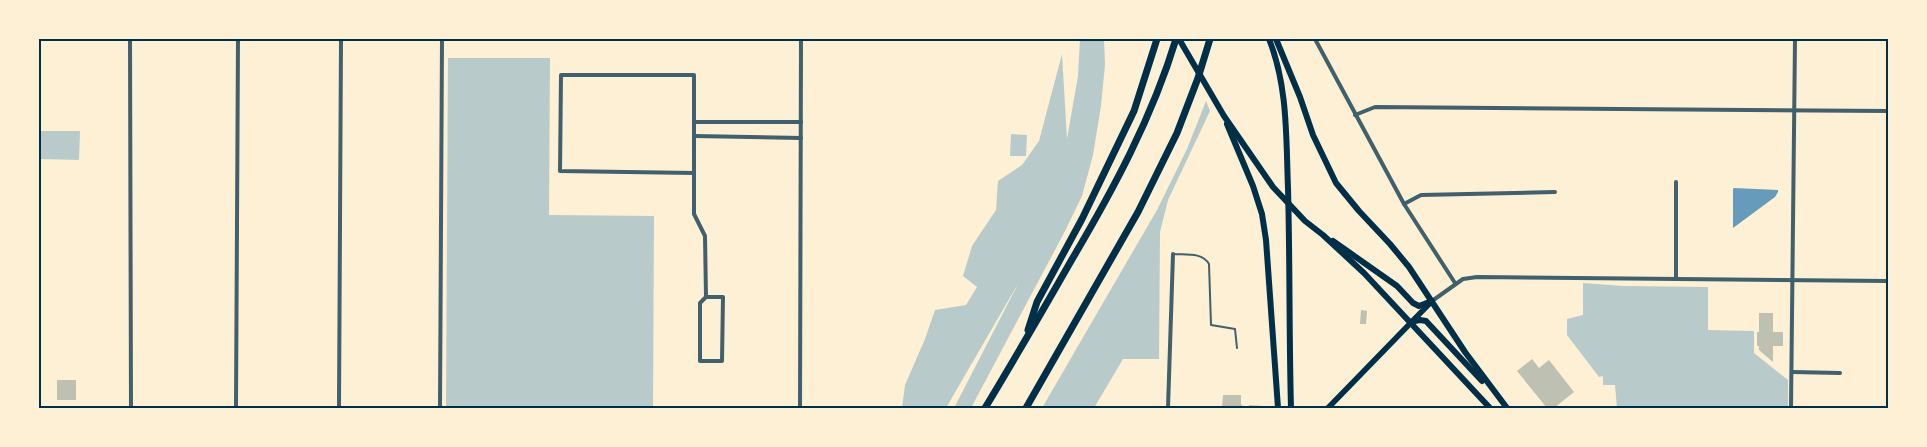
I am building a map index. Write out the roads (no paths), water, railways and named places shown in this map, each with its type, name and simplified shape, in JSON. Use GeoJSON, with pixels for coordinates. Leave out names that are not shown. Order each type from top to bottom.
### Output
{"type":"FeatureCollection","features":[{"type":"Feature","properties":{"kind":"highway"},"geometry":{"type":"LineString","coordinates":[[1022,346],[1038,302],[1082,219],[1134,111],[1157,39]]}},
{"type":"Feature","properties":{"kind":"highway"},"geometry":{"type":"LineString","coordinates":[[985,408],[1094,222],[1134,147],[1177,39]]}},
{"type":"Feature","properties":{"kind":"highway"},"geometry":{"type":"LineString","coordinates":[[1026,408],[1138,212],[1177,133],[1198,78],[1210,39]]}},
{"type":"Feature","properties":{"kind":"main road"},"geometry":{"type":"LineString","coordinates":[[1177,39],[1224,116],[1273,187],[1304,221],[1323,235],[1364,273],[1490,408]]}},
{"type":"Feature","properties":{"kind":"main road"},"geometry":{"type":"LineString","coordinates":[[1269,39],[1280,76],[1285,110],[1289,236],[1290,408]]}},
{"type":"Feature","properties":{"kind":"main road"},"geometry":{"type":"LineString","coordinates":[[1276,39],[1297,89],[1313,135],[1336,183],[1409,266],[1465,352],[1507,408]]}},
{"type":"Feature","properties":{"kind":"main road"},"geometry":{"type":"LineString","coordinates":[[1224,116],[1253,186],[1262,214],[1268,262],[1278,408]]}},
{"type":"Feature","properties":{"kind":"main road"},"geometry":{"type":"LineString","coordinates":[[1323,235],[1343,246],[1397,286],[1413,303],[1419,306],[1432,301]]}},
{"type":"Feature","properties":{"kind":"main road"},"geometry":{"type":"LineString","coordinates":[[1328,408],[1432,301]]}},
{"type":"Feature","properties":{"kind":"main road"},"geometry":{"type":"LineString","coordinates":[[1410,322],[1426,321],[1470,369],[1498,396]]}},
{"type":"Feature","properties":{"kind":"street"},"geometry":{"type":"LineString","coordinates":[[130,39],[132,408]]}},
{"type":"Feature","properties":{"kind":"street"},"geometry":{"type":"LineString","coordinates":[[236,408],[238,39]]}},
{"type":"Feature","properties":{"kind":"street"},"geometry":{"type":"LineString","coordinates":[[339,408],[341,39]]}},
{"type":"Feature","properties":{"kind":"street"},"geometry":{"type":"LineString","coordinates":[[440,408],[442,39]]}},
{"type":"Feature","properties":{"kind":"street"},"geometry":{"type":"LineString","coordinates":[[800,408],[801,39]]}},
{"type":"Feature","properties":{"kind":"street"},"geometry":{"type":"LineString","coordinates":[[1315,39],[1404,204],[1455,283]]}},
{"type":"Feature","properties":{"kind":"street"},"geometry":{"type":"LineString","coordinates":[[1791,408],[1795,39]]}},
{"type":"Feature","properties":{"kind":"street"},"geometry":{"type":"LineString","coordinates":[[694,173],[560,171],[561,75],[694,75],[694,122],[694,136],[694,173],[694,214],[705,236],[706,297],[700,304],[700,361],[722,361],[723,297],[706,297]]}},
{"type":"Feature","properties":{"kind":"street"},"geometry":{"type":"LineString","coordinates":[[1355,115],[1375,108],[1888,111]]}},
{"type":"Feature","properties":{"kind":"street"},"geometry":{"type":"LineString","coordinates":[[694,122],[801,122]]}},
{"type":"Feature","properties":{"kind":"street"},"geometry":{"type":"LineString","coordinates":[[694,136],[801,138]]}},
{"type":"Feature","properties":{"kind":"street"},"geometry":{"type":"LineString","coordinates":[[1676,182],[1676,279]]}},
{"type":"Feature","properties":{"kind":"street"},"geometry":{"type":"LineString","coordinates":[[1404,204],[1421,195],[1555,192]]}},
{"type":"Feature","properties":{"kind":"street"},"geometry":{"type":"LineString","coordinates":[[1168,408],[1173,254]]}},
{"type":"Feature","properties":{"kind":"street"},"geometry":{"type":"LineString","coordinates":[[1432,301],[1455,283],[1463,279],[1477,278],[1888,281]]}},
{"type":"Feature","properties":{"kind":"street"},"geometry":{"type":"LineString","coordinates":[[1792,372],[1840,372]]}},
{"type":"Feature","properties":{"kind":"lane"},"geometry":{"type":"LineString","coordinates":[[1173,254],[1199,255],[1206,258],[1209,264],[1211,325],[1236,329],[1237,348]]}},
{"type":"Feature","properties":{"kind":"water"},"geometry":{"type":"Polygon","coordinates":[[[1734,188],[1778,190],[1778,192],[1775,197],[1733,228],[1734,188]]]}}]}
